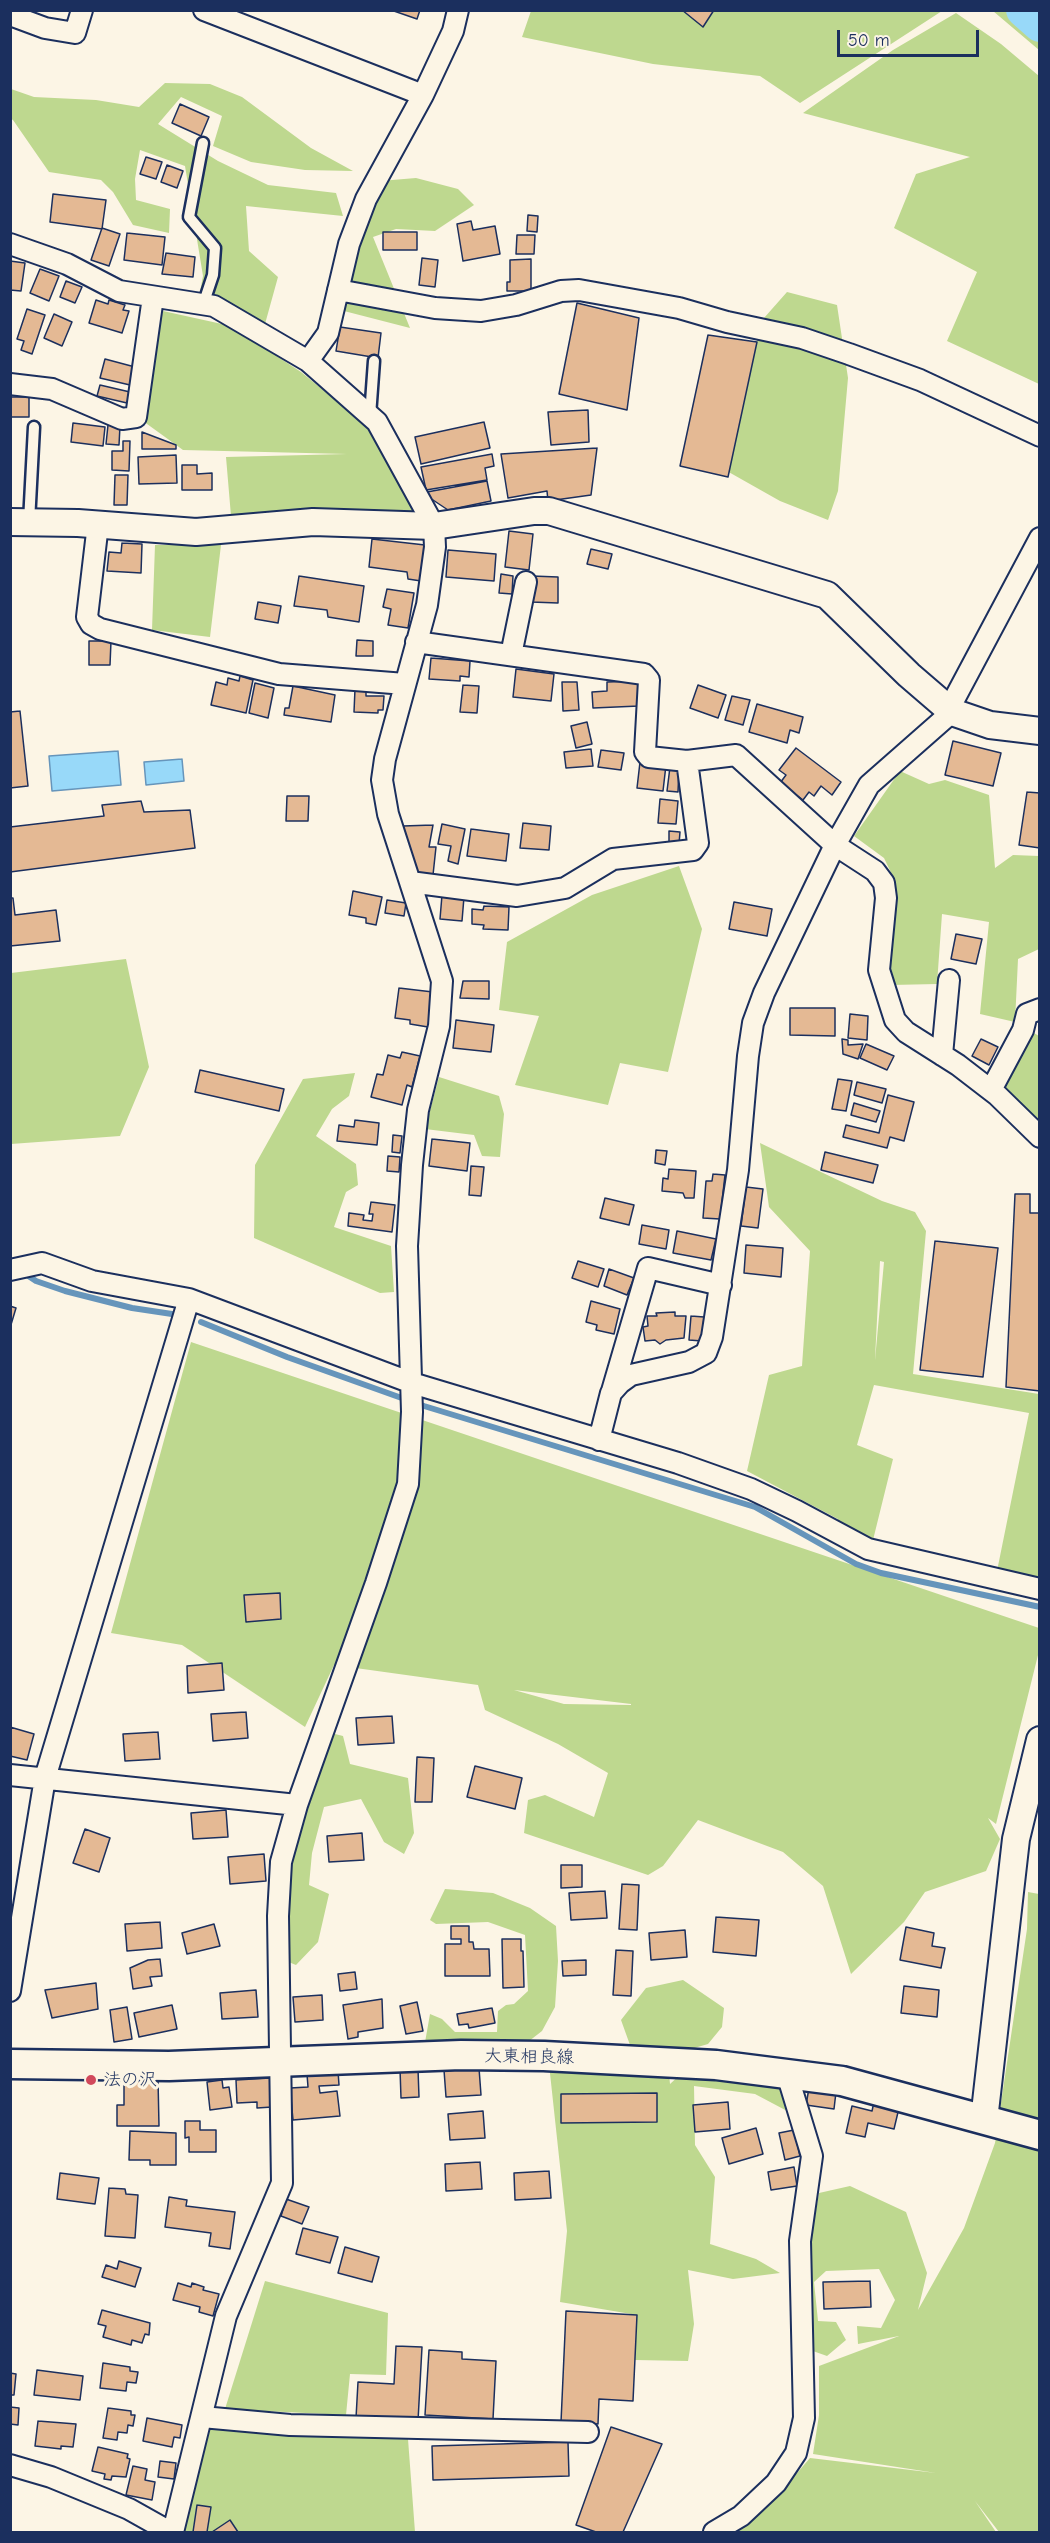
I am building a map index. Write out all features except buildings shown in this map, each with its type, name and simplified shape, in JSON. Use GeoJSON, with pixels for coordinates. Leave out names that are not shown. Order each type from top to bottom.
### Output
{"type":"FeatureCollection","features":[{"type":"Feature","properties":{"kind":"main road","name":"大東相良線"},"geometry":{"type":"LineString","coordinates":[[10,2064],[169,2066],[461,2055],[544,2056],[716,2065],[842,2081],[1040,2135]]}},
{"type":"Feature","properties":{"kind":"street"},"geometry":{"type":"LineString","coordinates":[[10,15],[45,28],[75,33],[82,10]]}},
{"type":"Feature","properties":{"kind":"street"},"geometry":{"type":"LineString","coordinates":[[204,10],[423,95]]}},
{"type":"Feature","properties":{"kind":"street"},"geometry":{"type":"LineString","coordinates":[[308,361],[328,333],[350,244],[366,199],[423,95],[453,30],[458,10]]}},
{"type":"Feature","properties":{"kind":"street"},"geometry":{"type":"LineString","coordinates":[[10,244],[67,264],[119,291],[214,306],[308,361],[377,422],[434,526],[433,570],[385,759],[382,780],[388,814],[442,981],[439,1026],[418,1110],[412,1165],[407,1246],[412,1397],[408,1484],[376,1583],[297,1805],[281,1862],[278,1916],[278,2061],[282,2183],[226,2316],[172,2532],[129,2509],[51,2477],[10,2465]]}},
{"type":"Feature","properties":{"kind":"street"},"geometry":{"type":"LineString","coordinates":[[338,290],[435,308],[481,311],[516,305],[561,291],[579,290],[679,308],[727,322],[802,338],[849,354],[920,380],[1040,436]]}},
{"type":"Feature","properties":{"kind":"street"},"geometry":{"type":"LineString","coordinates":[[10,384],[52,388],[122,419],[136,417],[153,297]]}},
{"type":"Feature","properties":{"kind":"street"},"geometry":{"type":"LineString","coordinates":[[20,522],[98,524],[196,532],[313,522],[434,526],[534,511],[549,511],[826,595],[909,675],[950,710],[990,725],[1040,731]]}},
{"type":"Feature","properties":{"kind":"street"},"geometry":{"type":"LineString","coordinates":[[98,524],[87,617],[100,629],[279,674],[405,684]]}},
{"type":"Feature","properties":{"kind":"street"},"geometry":{"type":"LineString","coordinates":[[611,1393],[631,1375],[689,1362],[706,1353],[712,1338],[738,1170],[753,1023],[764,993],[835,845],[869,785],[950,710],[1040,538]]}},
{"type":"Feature","properties":{"kind":"street"},"geometry":{"type":"LineString","coordinates":[[511,655],[526,582]]}},
{"type":"Feature","properties":{"kind":"street"},"geometry":{"type":"LineString","coordinates":[[416,642],[644,674],[649,680],[645,752],[650,757],[687,761],[736,755],[835,845],[874,871],[884,883],[886,898],[879,970],[896,1020],[906,1032],[991,1090],[1040,1137]]}},
{"type":"Feature","properties":{"kind":"street"},"geometry":{"type":"LineString","coordinates":[[410,882],[517,896],[565,888],[612,859],[693,850],[698,843],[687,761]]}},
{"type":"Feature","properties":{"kind":"street"},"geometry":{"type":"LineString","coordinates":[[942,1055],[949,980]]}},
{"type":"Feature","properties":{"kind":"street"},"geometry":{"type":"LineString","coordinates":[[991,1090],[1023,1030],[1027,1014],[1040,1010]]}},
{"type":"Feature","properties":{"kind":"street"},"geometry":{"type":"LineString","coordinates":[[20,1268],[42,1263],[92,1281],[189,1299],[412,1397],[521,1414],[678,1463],[751,1489],[868,1549],[1040,1588]]}},
{"type":"Feature","properties":{"kind":"street"},"geometry":{"type":"LineString","coordinates":[[599,1440],[648,1268],[721,1286]]}},
{"type":"Feature","properties":{"kind":"street"},"geometry":{"type":"LineString","coordinates":[[10,1991],[45,1778],[189,1299]]}},
{"type":"Feature","properties":{"kind":"street"},"geometry":{"type":"LineString","coordinates":[[984,2120],[1016,1839],[1040,1740]]}},
{"type":"Feature","properties":{"kind":"street"},"geometry":{"type":"LineString","coordinates":[[10,1775],[297,1805]]}},
{"type":"Feature","properties":{"kind":"street"},"geometry":{"type":"LineString","coordinates":[[714,2532],[741,2516],[776,2483],[796,2452],[804,2418],[800,2241],[812,2156],[788,2074]]}},
{"type":"Feature","properties":{"kind":"street"},"geometry":{"type":"LineString","coordinates":[[202,2417],[290,2425],[588,2432]]}},
{"type":"Feature","properties":{"kind":"lane"},"geometry":{"type":"LineString","coordinates":[[203,143],[189,217],[216,248],[213,275],[203,305]]}},
{"type":"Feature","properties":{"kind":"lane"},"geometry":{"type":"LineString","coordinates":[[370,416],[374,361]]}},
{"type":"Feature","properties":{"kind":"lane"},"geometry":{"type":"LineString","coordinates":[[20,522],[34,426]]}},
{"type":"Feature","properties":{"kind":"green space"},"geometry":{"type":"Polygon","coordinates":[[[531,11],[942,11],[800,103],[760,76],[653,64],[522,37],[531,11]]]}},
{"type":"Feature","properties":{"kind":"green space"},"geometry":{"type":"Polygon","coordinates":[[[993,11],[1039,11],[1039,50],[993,11]]]}},
{"type":"Feature","properties":{"kind":"green space"},"geometry":{"type":"Polygon","coordinates":[[[956,13],[1001,44],[1039,76],[1039,384],[947,341],[977,272],[894,228],[916,174],[970,157],[803,113],[893,50],[956,13]]]}},
{"type":"Feature","properties":{"kind":"green space"},"geometry":{"type":"Polygon","coordinates":[[[165,83],[210,84],[242,97],[311,148],[353,171],[305,170],[251,162],[213,146],[222,116],[181,97],[158,124],[218,161],[268,185],[336,193],[343,216],[246,206],[249,251],[278,277],[265,324],[199,297],[203,276],[185,166],[140,150],[135,179],[136,200],[170,209],[169,233],[133,225],[113,192],[101,180],[49,172],[11,119],[11,89],[34,97],[96,100],[139,107],[165,83]]]}},
{"type":"Feature","properties":{"kind":"green space"},"geometry":{"type":"Polygon","coordinates":[[[416,178],[458,189],[474,205],[435,231],[396,229],[373,237],[410,328],[344,311],[363,227],[380,181],[416,178]]]}},
{"type":"Feature","properties":{"kind":"green space"},"geometry":{"type":"Polygon","coordinates":[[[787,292],[837,305],[848,378],[838,491],[828,520],[780,501],[718,466],[764,318],[787,292]]]}},
{"type":"Feature","properties":{"kind":"green space"},"geometry":{"type":"Polygon","coordinates":[[[163,311],[231,326],[301,372],[372,430],[416,512],[231,516],[226,457],[347,454],[183,450],[136,416],[163,311]]]}},
{"type":"Feature","properties":{"kind":"green space"},"geometry":{"type":"Polygon","coordinates":[[[155,545],[221,545],[210,637],[152,630],[155,545]]]}},
{"type":"Feature","properties":{"kind":"green space"},"geometry":{"type":"Polygon","coordinates":[[[900,771],[929,784],[945,780],[989,795],[995,868],[1013,855],[1039,856],[1039,949],[1018,959],[1015,1022],[980,1014],[989,922],[942,914],[937,984],[891,985],[879,970],[896,883],[884,858],[854,836],[900,771]]]}},
{"type":"Feature","properties":{"kind":"green space"},"geometry":{"type":"Polygon","coordinates":[[[679,866],[702,929],[668,1072],[620,1063],[608,1105],[515,1085],[539,1016],[499,1010],[507,942],[592,895],[679,866]]]}},
{"type":"Feature","properties":{"kind":"green space"},"geometry":{"type":"Polygon","coordinates":[[[126,959],[149,1067],[120,1136],[11,1144],[11,973],[126,959]]]}},
{"type":"Feature","properties":{"kind":"green space"},"geometry":{"type":"Polygon","coordinates":[[[1034,1033],[1039,1036],[1039,1124],[1005,1087],[1034,1033]]]}},
{"type":"Feature","properties":{"kind":"green space"},"geometry":{"type":"Polygon","coordinates":[[[355,1073],[349,1096],[332,1109],[316,1136],[356,1164],[358,1185],[346,1192],[334,1227],[391,1246],[394,1292],[380,1293],[254,1238],[255,1165],[303,1079],[355,1073]]]}},
{"type":"Feature","properties":{"kind":"green space"},"geometry":{"type":"Polygon","coordinates":[[[439,1077],[499,1096],[504,1114],[500,1157],[482,1156],[474,1135],[425,1129],[439,1077]]]}},
{"type":"Feature","properties":{"kind":"green space"},"geometry":{"type":"Polygon","coordinates":[[[760,1143],[882,1201],[915,1212],[926,1231],[913,1374],[1039,1394],[1039,1577],[997,1571],[1029,1413],[874,1385],[857,1445],[893,1459],[873,1540],[747,1471],[769,1375],[802,1366],[810,1251],[769,1207],[760,1143]],[[880,1261],[875,1360],[884,1262],[880,1261]]]}},
{"type":"Feature","properties":{"kind":"green space"},"geometry":{"type":"Polygon","coordinates":[[[191,1342],[1039,1628],[1040,1647],[996,1824],[988,1818],[1000,1839],[986,1871],[925,1892],[904,1922],[851,1974],[823,1886],[783,1852],[698,1820],[663,1866],[648,1875],[524,1833],[528,1800],[545,1795],[594,1817],[608,1773],[558,1744],[485,1710],[478,1685],[334,1665],[305,1727],[182,1645],[111,1633],[191,1342]],[[514,1690],[564,1704],[631,1704],[514,1690]]]}},
{"type":"Feature","properties":{"kind":"green space"},"geometry":{"type":"Polygon","coordinates":[[[331,1733],[343,1736],[350,1764],[408,1778],[414,1833],[404,1854],[384,1842],[361,1799],[324,1807],[312,1853],[309,1885],[329,1894],[318,1942],[296,1965],[286,1961],[288,1867],[331,1733]]]}},
{"type":"Feature","properties":{"kind":"green space"},"geometry":{"type":"Polygon","coordinates":[[[445,1889],[493,1893],[530,1908],[556,1926],[558,1961],[555,2007],[542,2031],[524,2045],[424,2048],[430,2014],[442,2019],[455,2032],[497,2032],[498,2011],[506,2005],[514,2004],[528,1991],[525,1935],[488,1922],[436,1924],[430,1920],[445,1889]]]}},
{"type":"Feature","properties":{"kind":"green space"},"geometry":{"type":"Polygon","coordinates":[[[1028,1892],[1039,1894],[1039,2532],[999,2532],[975,2501],[996,2532],[726,2532],[772,2502],[810,2458],[936,2473],[813,2454],[819,2415],[819,2366],[899,2336],[858,2344],[857,2326],[881,2328],[895,2300],[879,2269],[826,2271],[814,2282],[818,2321],[836,2322],[846,2340],[827,2356],[810,2350],[808,2256],[819,2193],[850,2186],[906,2212],[927,2273],[918,2310],[964,2228],[995,2143],[1027,1929],[1028,1892]]]}},
{"type":"Feature","properties":{"kind":"green space"},"geometry":{"type":"Polygon","coordinates":[[[683,1980],[724,2008],[722,2027],[708,2044],[684,2051],[630,2045],[621,2020],[646,1988],[683,1980]]]}},
{"type":"Feature","properties":{"kind":"green space"},"geometry":{"type":"Polygon","coordinates":[[[549,2064],[669,2074],[670,2084],[683,2072],[778,2083],[789,2112],[755,2094],[694,2086],[695,2145],[715,2177],[710,2244],[756,2259],[780,2273],[733,2279],[688,2270],[694,2324],[688,2361],[635,2360],[637,2315],[560,2302],[567,2231],[549,2064]]]}},
{"type":"Feature","properties":{"kind":"green space"},"geometry":{"type":"Polygon","coordinates":[[[265,2281],[388,2313],[386,2375],[350,2374],[346,2415],[225,2409],[265,2281]]]}},
{"type":"Feature","properties":{"kind":"green space"},"geometry":{"type":"Polygon","coordinates":[[[207,2424],[408,2439],[415,2532],[181,2532],[207,2424]]]}},
{"type":"Feature","properties":{"kind":"water"},"geometry":{"type":"Polygon","coordinates":[[[118,751],[121,785],[52,791],[49,756],[118,751]]]}},
{"type":"Feature","properties":{"kind":"water"},"geometry":{"type":"Polygon","coordinates":[[[182,759],[184,781],[146,785],[144,762],[182,759]]]}},
{"type":"Feature","properties":{"kind":"waterway"},"geometry":{"type":"LineString","coordinates":[[1023,10],[1040,25]]}},
{"type":"Feature","properties":{"kind":"waterway"},"geometry":{"type":"LineString","coordinates":[[24,1273],[36,1281],[65,1291],[132,1308],[172,1314]]}},
{"type":"Feature","properties":{"kind":"waterway"},"geometry":{"type":"LineString","coordinates":[[201,1322],[287,1357],[424,1406],[755,1507],[856,1564],[881,1573],[1040,1607]]}},
{"type":"Feature","properties":{"kind":"place","name":"法の沢"},"geometry":{"type":"Point","coordinates":[91,2080]}}]}
